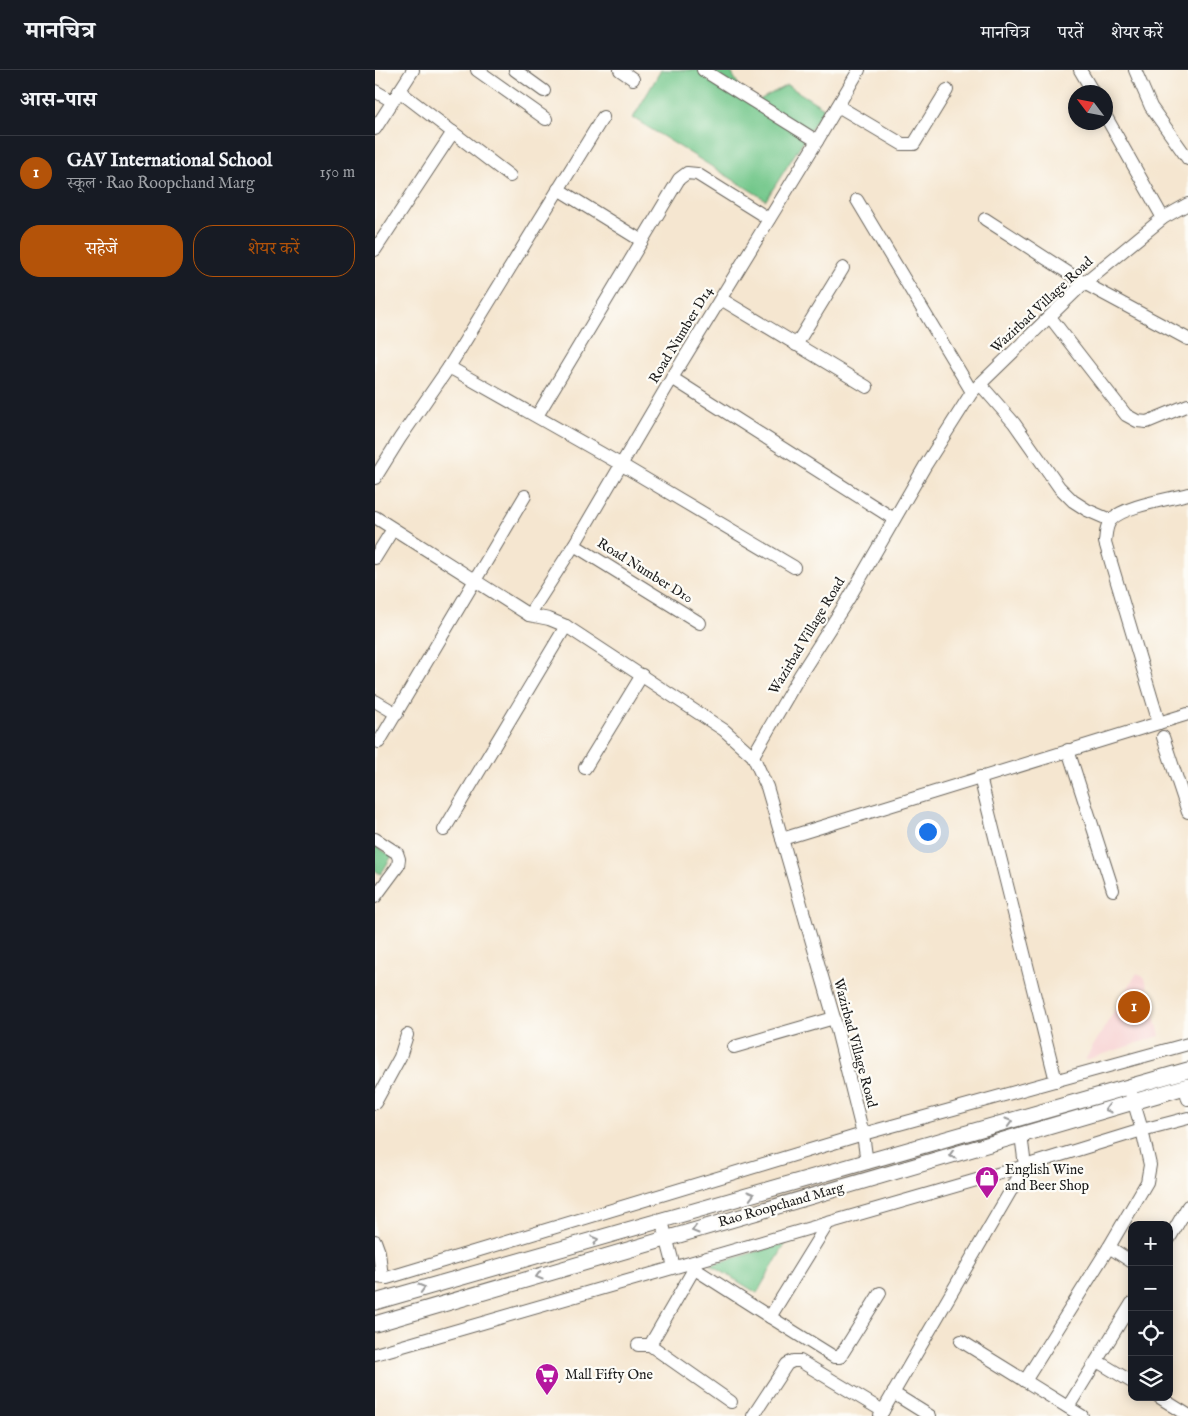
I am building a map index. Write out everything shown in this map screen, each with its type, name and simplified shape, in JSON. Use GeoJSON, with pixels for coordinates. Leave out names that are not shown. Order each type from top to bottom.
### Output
{"type":"FeatureCollection","features":[{"type":"Feature","properties":{"kind":"main road","name":"Rao Roopchand Marg"},"geometry":{"type":"LineString","coordinates":[[375,1324],[1021,1135],[1131,1094],[1188,1070]]}},
{"type":"Feature","properties":{"kind":"main road","name":"Rao Roopchand Marg"},"geometry":{"type":"LineString","coordinates":[[375,1302],[867,1163],[1131,1094],[1187,1091]]}},
{"type":"Feature","properties":{"kind":"street"},"geometry":{"type":"LineString","coordinates":[[375,129],[413,70]]}},
{"type":"Feature","properties":{"kind":"street"},"geometry":{"type":"LineString","coordinates":[[515,70],[544,91]]}},
{"type":"Feature","properties":{"kind":"street"},"geometry":{"type":"LineString","coordinates":[[620,70],[633,79]]}},
{"type":"Feature","properties":{"kind":"street"},"geometry":{"type":"LineString","coordinates":[[703,70],[817,141]]}},
{"type":"Feature","properties":{"kind":"street","name":"Road Number D14"},"geometry":{"type":"LineString","coordinates":[[529,615],[574,545],[672,378],[859,70]]}},
{"type":"Feature","properties":{"kind":"street"},"geometry":{"type":"LineString","coordinates":[[1081,70],[1089,85]]}},
{"type":"Feature","properties":{"kind":"street"},"geometry":{"type":"LineString","coordinates":[[1135,70],[1151,107],[1188,159]]}},
{"type":"Feature","properties":{"kind":"street"},"geometry":{"type":"LineString","coordinates":[[484,72],[547,119]]}},
{"type":"Feature","properties":{"kind":"street"},"geometry":{"type":"LineString","coordinates":[[838,106],[902,144],[914,144],[947,90]]}},
{"type":"Feature","properties":{"kind":"street"},"geometry":{"type":"LineString","coordinates":[[375,91],[395,96],[453,132],[510,176]]}},
{"type":"Feature","properties":{"kind":"street"},"geometry":{"type":"LineString","coordinates":[[375,478],[449,367],[603,117]]}},
{"type":"Feature","properties":{"kind":"street"},"geometry":{"type":"LineString","coordinates":[[1113,129],[1163,218]]}},
{"type":"Feature","properties":{"kind":"street"},"geometry":{"type":"LineString","coordinates":[[375,250],[453,132]]}},
{"type":"Feature","properties":{"kind":"street"},"geometry":{"type":"LineString","coordinates":[[537,416],[679,179],[687,173],[697,174],[769,219]]}},
{"type":"Feature","properties":{"kind":"street"},"geometry":{"type":"LineString","coordinates":[[558,189],[641,241]]}},
{"type":"Feature","properties":{"kind":"street"},"geometry":{"type":"LineString","coordinates":[[857,200],[976,388],[1013,423],[1059,487],[1073,501],[1087,510],[1110,520]]}},
{"type":"Feature","properties":{"kind":"street","name":"Wazirbad Village Road"},"geometry":{"type":"LineString","coordinates":[[867,1163],[863,1134],[834,1018],[767,787],[753,756],[800,675],[849,598],[938,444],[976,388],[1084,284],[1163,218],[1186,209]]}},
{"type":"Feature","properties":{"kind":"street"},"geometry":{"type":"LineString","coordinates":[[985,219],[1084,284],[1188,339]]}},
{"type":"Feature","properties":{"kind":"street"},"geometry":{"type":"LineString","coordinates":[[796,345],[843,268]]}},
{"type":"Feature","properties":{"kind":"street"},"geometry":{"type":"LineString","coordinates":[[721,299],[867,388]]}},
{"type":"Feature","properties":{"kind":"street"},"geometry":{"type":"LineString","coordinates":[[1050,317],[1126,415],[1137,421],[1147,422],[1188,405]]}},
{"type":"Feature","properties":{"kind":"street"},"geometry":{"type":"LineString","coordinates":[[449,367],[622,465],[794,567]]}},
{"type":"Feature","properties":{"kind":"street"},"geometry":{"type":"LineString","coordinates":[[672,378],[894,518]]}},
{"type":"Feature","properties":{"kind":"street"},"geometry":{"type":"LineString","coordinates":[[1159,723],[1105,542],[1106,530],[1110,520],[1123,511],[1188,494]]}},
{"type":"Feature","properties":{"kind":"street"},"geometry":{"type":"LineString","coordinates":[[379,742],[525,496]]}},
{"type":"Feature","properties":{"kind":"street"},"geometry":{"type":"LineString","coordinates":[[375,517],[474,582],[529,615],[566,626],[724,730],[753,756]]}},
{"type":"Feature","properties":{"kind":"street"},"geometry":{"type":"LineString","coordinates":[[375,558],[393,529]]}},
{"type":"Feature","properties":{"kind":"street","name":"Road Number D10"},"geometry":{"type":"LineString","coordinates":[[574,545],[700,623]]}},
{"type":"Feature","properties":{"kind":"street"},"geometry":{"type":"LineString","coordinates":[[443,830],[566,626]]}},
{"type":"Feature","properties":{"kind":"street"},"geometry":{"type":"LineString","coordinates":[[585,768],[642,675]]}},
{"type":"Feature","properties":{"kind":"street"},"geometry":{"type":"LineString","coordinates":[[375,701],[397,714]]}},
{"type":"Feature","properties":{"kind":"street"},"geometry":{"type":"LineString","coordinates":[[782,839],[1188,714]]}},
{"type":"Feature","properties":{"kind":"street"},"geometry":{"type":"LineString","coordinates":[[1163,737],[1188,812]]}},
{"type":"Feature","properties":{"kind":"street"},"geometry":{"type":"LineString","coordinates":[[1068,750],[1113,890]]}},
{"type":"Feature","properties":{"kind":"street"},"geometry":{"type":"LineString","coordinates":[[981,777],[1056,1081]]}},
{"type":"Feature","properties":{"kind":"street"},"geometry":{"type":"LineString","coordinates":[[375,839],[397,852],[399,859],[398,866],[375,897]]}},
{"type":"Feature","properties":{"kind":"street"},"geometry":{"type":"LineString","coordinates":[[735,1047],[834,1018]]}},
{"type":"Feature","properties":{"kind":"street"},"geometry":{"type":"LineString","coordinates":[[375,1103],[400,1057],[407,1035]]}},
{"type":"Feature","properties":{"kind":"street"},"geometry":{"type":"LineString","coordinates":[[381,1277],[863,1134],[1188,1044]]}},
{"type":"Feature","properties":{"kind":"street"},"geometry":{"type":"LineString","coordinates":[[1025,1381],[1109,1247],[1147,1182],[1150,1165],[1131,1094]]}},
{"type":"Feature","properties":{"kind":"street"},"geometry":{"type":"LineString","coordinates":[[375,1354],[404,1350],[674,1267],[691,1266],[828,1223],[1188,1118]]}},
{"type":"Feature","properties":{"kind":"street"},"geometry":{"type":"LineString","coordinates":[[753,1416],[787,1364],[793,1361],[800,1361],[881,1414],[1025,1166],[1021,1135]]}},
{"type":"Feature","properties":{"kind":"street"},"geometry":{"type":"LineString","coordinates":[[1173,1232],[1188,1206]]}},
{"type":"Feature","properties":{"kind":"street"},"geometry":{"type":"LineString","coordinates":[[662,1221],[674,1267]]}},
{"type":"Feature","properties":{"kind":"street"},"geometry":{"type":"LineString","coordinates":[[770,1317],[828,1223]]}},
{"type":"Feature","properties":{"kind":"street"},"geometry":{"type":"LineString","coordinates":[[375,1241],[379,1252],[381,1277],[399,1295]]}},
{"type":"Feature","properties":{"kind":"street"},"geometry":{"type":"LineString","coordinates":[[1109,1247],[1128,1259]]}},
{"type":"Feature","properties":{"kind":"street"},"geometry":{"type":"LineString","coordinates":[[691,1266],[834,1357],[840,1357],[880,1293]]}},
{"type":"Feature","properties":{"kind":"street"},"geometry":{"type":"LineString","coordinates":[[691,1266],[644,1345],[731,1402]]}},
{"type":"Feature","properties":{"kind":"street"},"geometry":{"type":"LineString","coordinates":[[1068,1407],[1128,1310]]}},
{"type":"Feature","properties":{"kind":"street"},"geometry":{"type":"LineString","coordinates":[[961,1341],[1082,1416]]}},
{"type":"Feature","properties":{"kind":"street"},"geometry":{"type":"LineString","coordinates":[[1097,1361],[1128,1380]]}},
{"type":"Feature","properties":{"kind":"street"},"geometry":{"type":"LineString","coordinates":[[893,1393],[931,1416]]}},
{"type":"Feature","properties":{"kind":"street"},"geometry":{"type":"LineString","coordinates":[[1166,1401],[1188,1414]]}},
{"type":"Feature","properties":{"kind":"shaded area"},"geometry":{"type":"Polygon","coordinates":[[[1137,973],[1145,978],[1160,1036],[1085,1060],[1137,973]]]}},
{"type":"Feature","properties":{"kind":"green space"},"geometry":{"type":"Polygon","coordinates":[[[661,70],[730,70],[750,105],[787,85],[824,108],[766,200],[633,118],[661,70]]]}},
{"type":"Feature","properties":{"kind":"green space"},"geometry":{"type":"Polygon","coordinates":[[[375,846],[392,856],[381,874],[375,871],[375,846]]]}},
{"type":"Feature","properties":{"kind":"green space"},"geometry":{"type":"Polygon","coordinates":[[[786,1243],[757,1293],[711,1265],[786,1243]]]}},
{"type":"Feature","properties":{"kind":"place","name":"GAV International School"},"geometry":{"type":"Point","coordinates":[1134,1007]}},
{"type":"Feature","properties":{"kind":"place","name":"English Wine and Beer Shop"},"geometry":{"type":"Point","coordinates":[987,1199]}},
{"type":"Feature","properties":{"kind":"place","name":"Mall Fifty One"},"geometry":{"type":"Point","coordinates":[547,1396]}}]}
